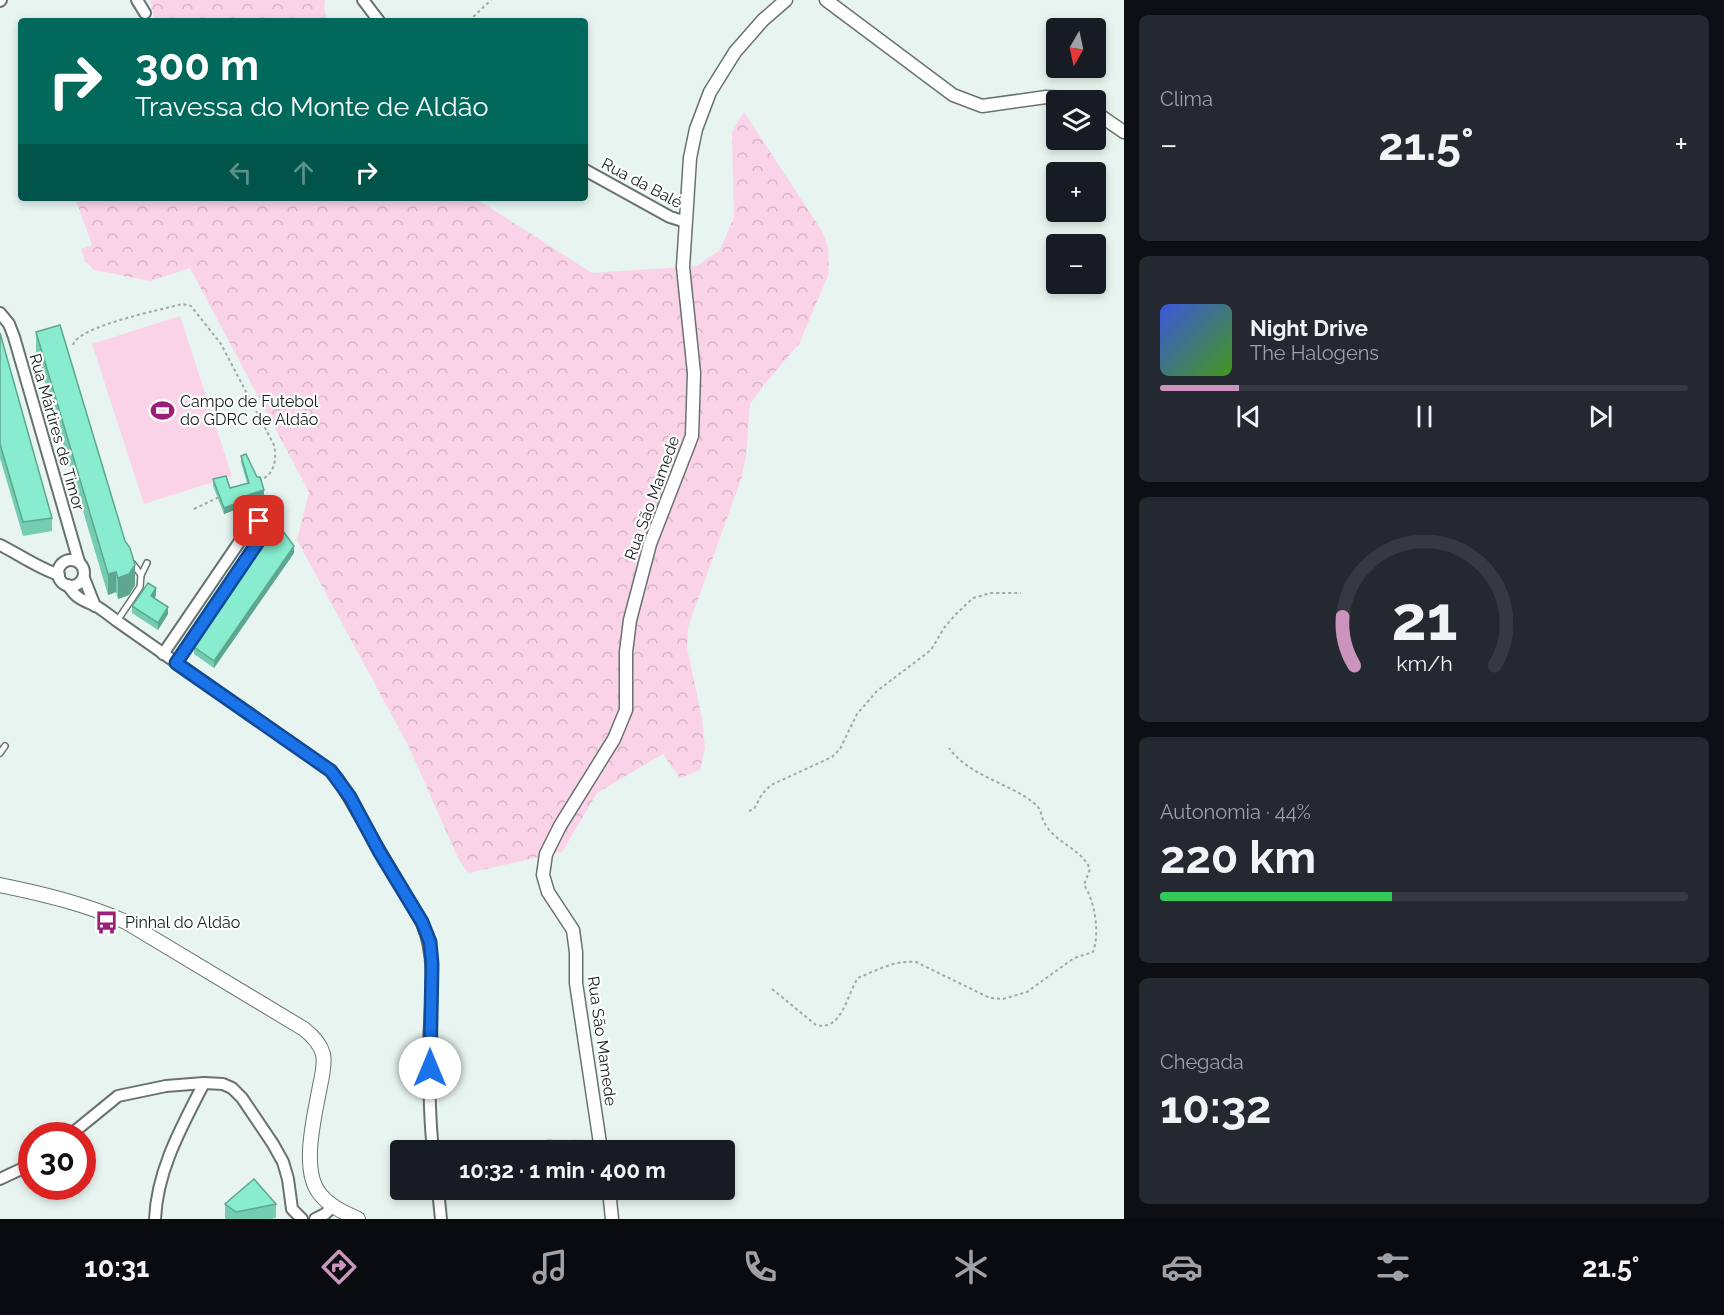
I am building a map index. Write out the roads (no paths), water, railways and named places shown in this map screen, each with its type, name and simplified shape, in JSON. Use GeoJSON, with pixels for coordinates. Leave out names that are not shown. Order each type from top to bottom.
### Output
{"type":"FeatureCollection","features":[{"type":"Feature","properties":{"kind":"main road"},"geometry":{"type":"LineString","coordinates":[[0,885],[66,899],[126,922],[304,1029],[316,1039],[324,1056],[314,1119],[310,1171],[314,1185],[320,1194],[333,1206],[358,1219]]}},
{"type":"Feature","properties":{"kind":"street"},"geometry":{"type":"LineString","coordinates":[[137,0],[145,13]]}},
{"type":"Feature","properties":{"kind":"street"},"geometry":{"type":"LineString","coordinates":[[363,0],[377,18]]}},
{"type":"Feature","properties":{"kind":"street","name":"Rua São Mamede"},"geometry":{"type":"LineString","coordinates":[[600,1140],[576,983],[573,930],[548,892],[543,875],[546,854],[560,826],[614,739],[626,710],[625,679],[630,620],[650,544],[692,436],[694,373],[683,267],[690,158],[696,129],[710,92],[735,52],[763,20],[786,0]]}},
{"type":"Feature","properties":{"kind":"street"},"geometry":{"type":"LineString","coordinates":[[826,0],[953,94],[982,106],[1046,97]]}},
{"type":"Feature","properties":{"kind":"street"},"geometry":{"type":"LineString","coordinates":[[1106,120],[1124,132]]}},
{"type":"Feature","properties":{"kind":"street","name":"Rua da Balé"},"geometry":{"type":"LineString","coordinates":[[588,172],[670,217],[686,222]]}},
{"type":"Feature","properties":{"kind":"street","name":"Rua Mártires de Timor"},"geometry":{"type":"LineString","coordinates":[[0,313],[9,324],[14,337],[79,562]]}},
{"type":"Feature","properties":{"kind":"street"},"geometry":{"type":"LineString","coordinates":[[163,654],[253,522],[263,523],[262,536],[176,663]]}},
{"type":"Feature","properties":{"kind":"street"},"geometry":{"type":"LineString","coordinates":[[0,545],[20,554],[43,570],[58,575],[62,582],[68,585],[78,584],[84,578]]}},
{"type":"Feature","properties":{"kind":"street"},"geometry":{"type":"LineString","coordinates":[[58,575],[63,563],[71,560],[79,562],[84,569],[84,578],[95,606]]}},
{"type":"Feature","properties":{"kind":"street"},"geometry":{"type":"LineString","coordinates":[[68,585],[72,592],[87,604],[95,606],[117,621],[331,771],[350,797],[379,851],[422,922],[430,942],[432,964],[430,1091],[432,1140]]}},
{"type":"Feature","properties":{"kind":"street"},"geometry":{"type":"LineString","coordinates":[[155,1219],[159,1182],[204,1083]]}},
{"type":"Feature","properties":{"kind":"street"},"geometry":{"type":"LineString","coordinates":[[86,1122],[118,1096],[166,1086],[204,1083],[223,1084],[232,1088],[242,1098],[283,1162],[291,1194],[292,1209],[302,1219]]}},
{"type":"Feature","properties":{"kind":"street"},"geometry":{"type":"LineString","coordinates":[[0,1179],[18,1171]]}},
{"type":"Feature","properties":{"kind":"street"},"geometry":{"type":"LineString","coordinates":[[439,1200],[441,1219]]}},
{"type":"Feature","properties":{"kind":"street"},"geometry":{"type":"LineString","coordinates":[[610,1200],[612,1219]]}},
{"type":"Feature","properties":{"kind":"street"},"geometry":{"type":"LineString","coordinates":[[315,1219],[325,1214],[333,1206]]}},
{"type":"Feature","properties":{"kind":"lane"},"geometry":{"type":"LineString","coordinates":[[130,560],[141,575]]}},
{"type":"Feature","properties":{"kind":"lane"},"geometry":{"type":"LineString","coordinates":[[117,621],[140,587],[141,575],[147,563]]}},
{"type":"Feature","properties":{"kind":"lane"},"geometry":{"type":"LineString","coordinates":[[0,753],[5,746]]}},
{"type":"Feature","properties":{"kind":"place","name":"Campo de Futebol do GDRC de Aldão"},"geometry":{"type":"Point","coordinates":[162,410]}},
{"type":"Feature","properties":{"kind":"place","name":"Pinhal do Aldão"},"geometry":{"type":"Point","coordinates":[107,922]}}]}
